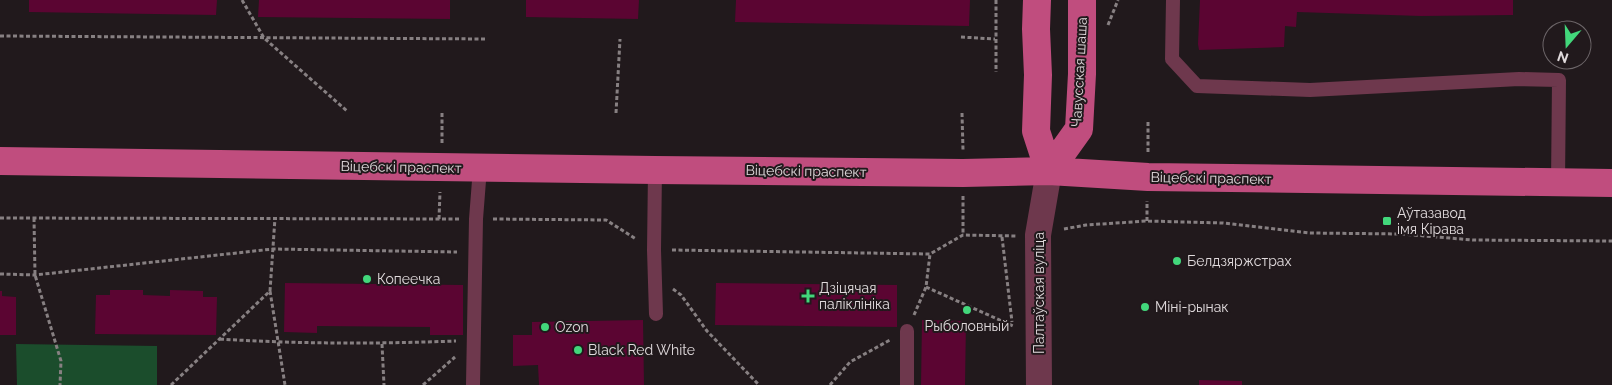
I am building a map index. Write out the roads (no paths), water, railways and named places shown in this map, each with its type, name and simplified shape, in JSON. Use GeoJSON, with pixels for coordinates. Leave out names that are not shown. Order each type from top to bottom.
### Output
{"type":"FeatureCollection","features":[{"type":"Feature","properties":{"kind":"main road"},"geometry":{"type":"LineString","coordinates":[[1037,0],[1038,74],[1036,131],[1049,171]]}},
{"type":"Feature","properties":{"kind":"main road","name":"Чавусская шаша"},"geometry":{"type":"LineString","coordinates":[[1049,171],[1079,129],[1082,74],[1082,0]]}},
{"type":"Feature","properties":{"kind":"main road","name":"Віцебскі праспект"},"geometry":{"type":"LineString","coordinates":[[0,161],[962,173],[1049,171],[1148,177],[1612,183]]}},
{"type":"Feature","properties":{"kind":"street","name":"Палтаўская вуліца"},"geometry":{"type":"LineString","coordinates":[[1039,385],[1038,235],[1049,171]]}},
{"type":"Feature","properties":{"kind":"lane"},"geometry":{"type":"LineString","coordinates":[[1173,0],[1172,59],[1197,86],[1310,90],[1519,79],[1559,80],[1558,183]]}},
{"type":"Feature","properties":{"kind":"lane"},"geometry":{"type":"LineString","coordinates":[[473,385],[476,219],[480,168]]}},
{"type":"Feature","properties":{"kind":"lane"},"geometry":{"type":"LineString","coordinates":[[655,170],[654,250],[656,314]]}},
{"type":"Feature","properties":{"kind":"lane"},"geometry":{"type":"LineString","coordinates":[[907,331],[907,385]]}},
{"type":"Feature","properties":{"kind":"place","name":"Аўтазавод імя Кірава"},"geometry":{"type":"Point","coordinates":[1387,221]}},
{"type":"Feature","properties":{"kind":"place","name":"Белдзяржстрах"},"geometry":{"type":"Point","coordinates":[1177,261]}},
{"type":"Feature","properties":{"kind":"place","name":"Копеечка"},"geometry":{"type":"Point","coordinates":[367,279]}},
{"type":"Feature","properties":{"kind":"place","name":"Дзіцячая паліклініка"},"geometry":{"type":"Point","coordinates":[808,296]}},
{"type":"Feature","properties":{"kind":"place","name":"Міні-рынак"},"geometry":{"type":"Point","coordinates":[1145,307]}},
{"type":"Feature","properties":{"kind":"place","name":"Рыболовный"},"geometry":{"type":"Point","coordinates":[967,310]}},
{"type":"Feature","properties":{"kind":"place","name":"Ozon"},"geometry":{"type":"Point","coordinates":[545,327]}},
{"type":"Feature","properties":{"kind":"place","name":"Black Red White"},"geometry":{"type":"Point","coordinates":[578,350]}}]}
